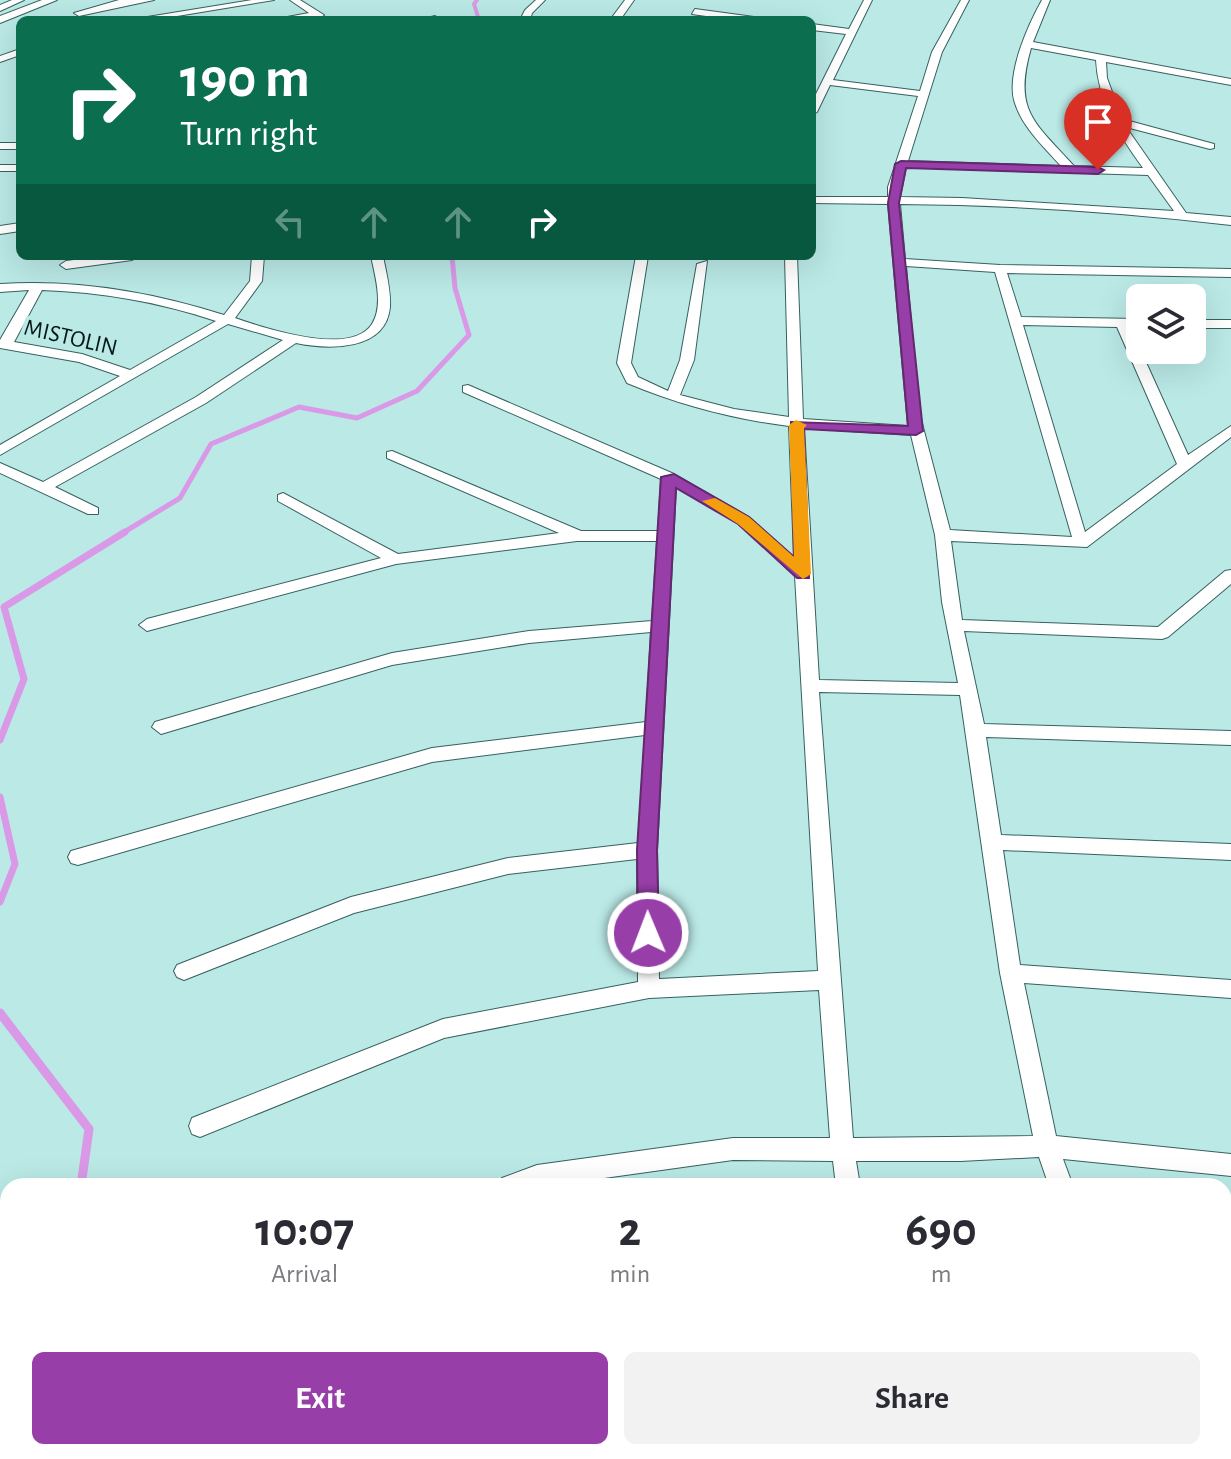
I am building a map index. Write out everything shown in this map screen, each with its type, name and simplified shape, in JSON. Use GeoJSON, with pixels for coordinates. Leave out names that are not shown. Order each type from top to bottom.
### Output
{"type":"FeatureCollection","features":[{"type":"Feature","properties":{"kind":"street"},"geometry":{"type":"LineString","coordinates":[[0,8],[20,0]]}},
{"type":"Feature","properties":{"kind":"street"},"geometry":{"type":"LineString","coordinates":[[0,20],[52,0]]}},
{"type":"Feature","properties":{"kind":"street"},"geometry":{"type":"LineString","coordinates":[[79,13],[122,2],[150,0]]}},
{"type":"Feature","properties":{"kind":"street"},"geometry":{"type":"LineString","coordinates":[[193,0],[207,7]]}},
{"type":"Feature","properties":{"kind":"street"},"geometry":{"type":"LineString","coordinates":[[156,16],[270,0]]}},
{"type":"Feature","properties":{"kind":"street"},"geometry":{"type":"LineString","coordinates":[[294,0],[322,16]]}},
{"type":"Feature","properties":{"kind":"street"},"geometry":{"type":"LineString","coordinates":[[526,16],[541,0]]}},
{"type":"Feature","properties":{"kind":"street"},"geometry":{"type":"LineString","coordinates":[[692,16],[704,0]]}},
{"type":"Feature","properties":{"kind":"street"},"geometry":{"type":"LineString","coordinates":[[816,105],[868,0]]}},
{"type":"Feature","properties":{"kind":"street"},"geometry":{"type":"LineString","coordinates":[[965,0],[937,52],[901,164],[894,203],[916,431],[943,535],[954,625],[976,730],[1011,973],[1047,1146],[1058,1178]]}},
{"type":"Feature","properties":{"kind":"street"},"geometry":{"type":"LineString","coordinates":[[1046,0],[1026,44],[1018,99],[1035,128],[1071,170]]}},
{"type":"Feature","properties":{"kind":"street"},"geometry":{"type":"LineString","coordinates":[[304,16],[318,14]]}},
{"type":"Feature","properties":{"kind":"street"},"geometry":{"type":"LineString","coordinates":[[314,16],[318,14]]}},
{"type":"Feature","properties":{"kind":"street"},"geometry":{"type":"LineString","coordinates":[[816,28],[852,32]]}},
{"type":"Feature","properties":{"kind":"street"},"geometry":{"type":"LineString","coordinates":[[1026,44],[1231,82]]}},
{"type":"Feature","properties":{"kind":"street"},"geometry":{"type":"LineString","coordinates":[[1101,58],[1100,72],[1118,121],[1183,216]]}},
{"type":"Feature","properties":{"kind":"street"},"geometry":{"type":"LineString","coordinates":[[829,82],[923,94]]}},
{"type":"Feature","properties":{"kind":"street"},"geometry":{"type":"LineString","coordinates":[[1118,121],[1210,146]]}},
{"type":"Feature","properties":{"kind":"street"},"geometry":{"type":"LineString","coordinates":[[901,164],[1152,172]]}},
{"type":"Feature","properties":{"kind":"street"},"geometry":{"type":"LineString","coordinates":[[816,200],[962,201],[1231,221]]}},
{"type":"Feature","properties":{"kind":"street"},"geometry":{"type":"LineString","coordinates":[[58,288],[66,260]]}},
{"type":"Feature","properties":{"kind":"street"},"geometry":{"type":"LineString","coordinates":[[0,451],[228,319],[256,281],[258,260]]}},
{"type":"Feature","properties":{"kind":"street"},"geometry":{"type":"LineString","coordinates":[[0,288],[38,286],[170,303],[291,341],[347,341],[374,330],[382,319],[384,297],[378,260]]}},
{"type":"Feature","properties":{"kind":"street"},"geometry":{"type":"LineString","coordinates":[[641,260],[625,372],[647,388],[796,425],[916,431]]}},
{"type":"Feature","properties":{"kind":"street"},"geometry":{"type":"LineString","coordinates":[[791,260],[803,574],[840,1149],[846,1178]]}},
{"type":"Feature","properties":{"kind":"street"},"geometry":{"type":"LineString","coordinates":[[899,262],[1000,269],[1231,273]]}},
{"type":"Feature","properties":{"kind":"street"},"geometry":{"type":"LineString","coordinates":[[673,396],[687,360],[703,264]]}},
{"type":"Feature","properties":{"kind":"street"},"geometry":{"type":"LineString","coordinates":[[1000,269],[1081,543]]}},
{"type":"Feature","properties":{"kind":"street"},"geometry":{"type":"LineString","coordinates":[[3,344],[38,286]]}},
{"type":"Feature","properties":{"kind":"street"},"geometry":{"type":"LineString","coordinates":[[1015,321],[1126,323]]}},
{"type":"Feature","properties":{"kind":"street"},"geometry":{"type":"LineString","coordinates":[[1122,323],[1185,465]]}},
{"type":"Feature","properties":{"kind":"street"},"geometry":{"type":"LineString","coordinates":[[1206,324],[1231,324]]}},
{"type":"Feature","properties":{"kind":"street"},"geometry":{"type":"LineString","coordinates":[[44,487],[240,378],[291,341]]}},
{"type":"Feature","properties":{"kind":"street","name":"MISTOLIN"},"geometry":{"type":"LineString","coordinates":[[3,344],[82,358],[132,375]]}},
{"type":"Feature","properties":{"kind":"street"},"geometry":{"type":"LineString","coordinates":[[468,389],[669,477],[744,520],[803,574]]}},
{"type":"Feature","properties":{"kind":"street"},"geometry":{"type":"LineString","coordinates":[[943,535],[1081,543],[1231,430]]}},
{"type":"Feature","properties":{"kind":"street"},"geometry":{"type":"LineString","coordinates":[[392,455],[577,536]]}},
{"type":"Feature","properties":{"kind":"street"},"geometry":{"type":"LineString","coordinates":[[0,467],[93,511]]}},
{"type":"Feature","properties":{"kind":"street"},"geometry":{"type":"LineString","coordinates":[[649,989],[647,850],[669,477]]}},
{"type":"Feature","properties":{"kind":"street"},"geometry":{"type":"LineString","coordinates":[[283,498],[396,559]]}},
{"type":"Feature","properties":{"kind":"street"},"geometry":{"type":"LineString","coordinates":[[147,625],[396,559],[577,536],[666,536]]}},
{"type":"Feature","properties":{"kind":"street"},"geometry":{"type":"LineString","coordinates":[[954,625],[1162,633],[1231,575]]}},
{"type":"Feature","properties":{"kind":"street"},"geometry":{"type":"LineString","coordinates":[[161,727],[392,659],[529,637],[659,626]]}},
{"type":"Feature","properties":{"kind":"street"},"geometry":{"type":"LineString","coordinates":[[810,686],[966,689]]}},
{"type":"Feature","properties":{"kind":"street"},"geometry":{"type":"LineString","coordinates":[[78,857],[432,755],[655,727]]}},
{"type":"Feature","properties":{"kind":"street"},"geometry":{"type":"LineString","coordinates":[[976,730],[1231,738]]}},
{"type":"Feature","properties":{"kind":"street"},"geometry":{"type":"LineString","coordinates":[[992,842],[1231,852]]}},
{"type":"Feature","properties":{"kind":"street"},"geometry":{"type":"LineString","coordinates":[[184,971],[351,905],[508,866],[647,850]]}},
{"type":"Feature","properties":{"kind":"street"},"geometry":{"type":"LineString","coordinates":[[1011,973],[1231,989]]}},
{"type":"Feature","properties":{"kind":"street"},"geometry":{"type":"LineString","coordinates":[[200,1126],[443,1029],[649,989],[828,980]]}},
{"type":"Feature","properties":{"kind":"street"},"geometry":{"type":"LineString","coordinates":[[532,1178],[733,1149],[1047,1146],[1231,1165]]}},
{"type":"Feature","properties":{"kind":"waterway"},"geometry":{"type":"LineString","coordinates":[[477,0],[474,4],[478,16]]}},
{"type":"Feature","properties":{"kind":"waterway"},"geometry":{"type":"LineString","coordinates":[[121,534],[180,498],[211,444],[299,407],[357,418],[417,391],[469,335],[455,288],[452,260]]}},
{"type":"Feature","properties":{"kind":"waterway"},"geometry":{"type":"LineString","coordinates":[[0,740],[24,679],[4,607],[125,532]]}},
{"type":"Feature","properties":{"kind":"waterway"},"geometry":{"type":"LineString","coordinates":[[0,797],[15,864],[0,902]]}},
{"type":"Feature","properties":{"kind":"waterway"},"geometry":{"type":"LineString","coordinates":[[0,1013],[89,1129],[82,1178]]}},
{"type":"Feature","properties":{"kind":"slow traffic"},"geometry":{"type":"LineString","coordinates":[[710,501],[744,520],[803,574],[796,425],[800,425]]}},
{"type":"Feature","properties":{"kind":"route"},"geometry":{"type":"LineString","coordinates":[[648,933],[647,850],[669,477],[744,520],[803,574],[796,425],[916,431],[894,203],[894,187],[901,164],[1098,170]]}}]}
